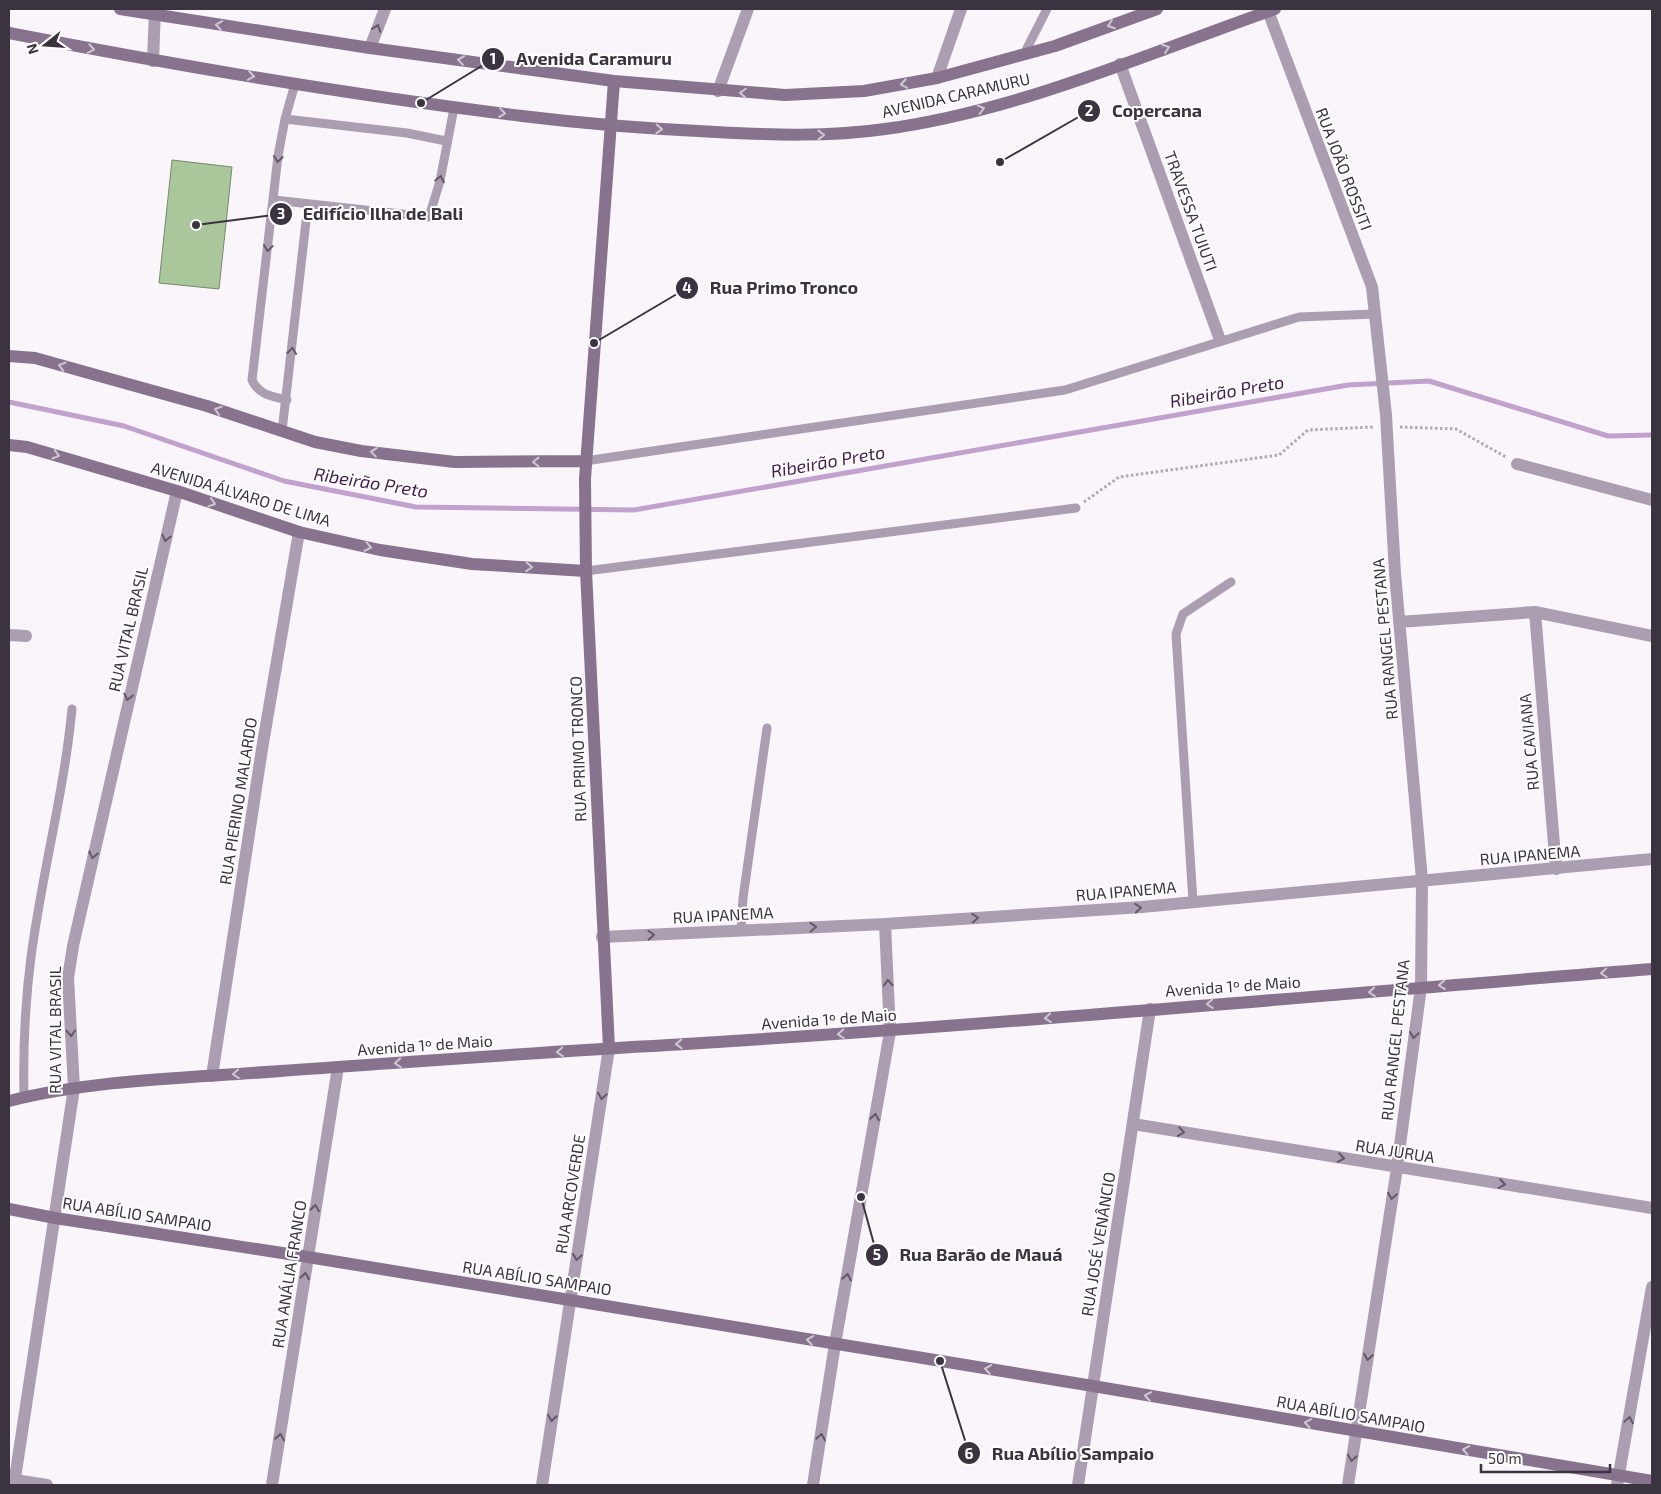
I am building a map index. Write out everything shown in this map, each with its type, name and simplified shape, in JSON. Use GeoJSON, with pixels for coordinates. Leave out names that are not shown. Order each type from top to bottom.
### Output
{"type":"FeatureCollection","features":[{"type":"Feature","properties":{"kind":"street","name":"AVENIDA CARAMURU"},"geometry":{"type":"LineString","coordinates":[[120,9],[156,12],[370,48],[614,81],[785,95],[864,91],[936,78],[1055,46],[1157,9]]}},
{"type":"Feature","properties":{"kind":"street"},"geometry":{"type":"LineString","coordinates":[[370,48],[384,9]]}},
{"type":"Feature","properties":{"kind":"street"},"geometry":{"type":"LineString","coordinates":[[718,91],[748,9]]}},
{"type":"Feature","properties":{"kind":"street"},"geometry":{"type":"LineString","coordinates":[[936,78],[961,9]]}},
{"type":"Feature","properties":{"kind":"street","name":"AVENIDA CARAMURU"},"geometry":{"type":"LineString","coordinates":[[9,33],[153,61],[454,108],[610,127],[829,135],[883,130],[987,108],[1050,89],[1268,10]]}},
{"type":"Feature","properties":{"kind":"street","name":"RUA JOÃO ROSSITI"},"geometry":{"type":"LineString","coordinates":[[1268,10],[1372,288],[1378,341]]}},
{"type":"Feature","properties":{"kind":"street"},"geometry":{"type":"LineString","coordinates":[[153,61],[156,12]]}},
{"type":"Feature","properties":{"kind":"street","name":"TRAVESSA TUIUTI"},"geometry":{"type":"LineString","coordinates":[[1120,64],[1220,340]]}},
{"type":"Feature","properties":{"kind":"street","name":"RUA PRIMO TRONCO"},"geometry":{"type":"LineString","coordinates":[[602,937],[586,571],[585,461],[614,81]]}},
{"type":"Feature","properties":{"kind":"street","name":"RUA RANGEL PESTANA"},"geometry":{"type":"LineString","coordinates":[[1348,1485],[1397,1168],[1421,987],[1422,880],[1399,622],[1386,421],[1378,341]]}},
{"type":"Feature","properties":{"kind":"street"},"geometry":{"type":"LineString","coordinates":[[9,356],[45,361],[207,406],[315,442],[352,449],[455,462],[585,461]]}},
{"type":"Feature","properties":{"kind":"street","name":"AVENIDA ÁLVARO DE LIMA"},"geometry":{"type":"LineString","coordinates":[[9,445],[27,447],[177,491],[300,532],[380,550],[472,564],[586,571]]}},
{"type":"Feature","properties":{"kind":"street"},"geometry":{"type":"LineString","coordinates":[[1517,464],[1652,500]]}},
{"type":"Feature","properties":{"kind":"street","name":"RUA VITAL BRASIL"},"geometry":{"type":"LineString","coordinates":[[13,1482],[74,1088],[68,978],[73,946],[177,491]]}},
{"type":"Feature","properties":{"kind":"street","name":"RUA PIERINO MALARDO"},"geometry":{"type":"LineString","coordinates":[[212,1076],[262,749],[300,532]]}},
{"type":"Feature","properties":{"kind":"street"},"geometry":{"type":"LineString","coordinates":[[1399,622],[1535,612],[1652,636]]}},
{"type":"Feature","properties":{"kind":"street","name":"RUA CAVIANA"},"geometry":{"type":"LineString","coordinates":[[1535,612],[1556,869]]}},
{"type":"Feature","properties":{"kind":"street"},"geometry":{"type":"LineString","coordinates":[[9,635],[26,636]]}},
{"type":"Feature","properties":{"kind":"street","name":"RUA IPANEMA"},"geometry":{"type":"LineString","coordinates":[[602,937],[885,924],[1142,908],[1422,880],[1652,860]]}},
{"type":"Feature","properties":{"kind":"street"},"geometry":{"type":"LineString","coordinates":[[813,1485],[835,1344],[890,1032],[885,924]]}},
{"type":"Feature","properties":{"kind":"street","name":"RUA ARCOVERDE"},"geometry":{"type":"LineString","coordinates":[[542,1485],[609,1048],[602,937]]}},
{"type":"Feature","properties":{"kind":"street","name":"Avenida 1º de Maio"},"geometry":{"type":"LineString","coordinates":[[9,1101],[74,1088],[212,1076],[609,1048],[890,1032],[1652,969]]}},
{"type":"Feature","properties":{"kind":"street","name":"RUA JOSÉ VENÂNCIO"},"geometry":{"type":"LineString","coordinates":[[1078,1485],[1150,1009]]}},
{"type":"Feature","properties":{"kind":"street","name":"RUA ANÁLIA FRANCO"},"geometry":{"type":"LineString","coordinates":[[272,1485],[338,1067]]}},
{"type":"Feature","properties":{"kind":"street","name":"RUA JURUA"},"geometry":{"type":"LineString","coordinates":[[1133,1124],[1652,1208]]}},
{"type":"Feature","properties":{"kind":"street","name":"RUA ABÍLIO SAMPAIO"},"geometry":{"type":"LineString","coordinates":[[9,1209],[1093,1386],[1356,1431],[1618,1481],[1652,1482]]}},
{"type":"Feature","properties":{"kind":"street"},"geometry":{"type":"LineString","coordinates":[[1618,1481],[1652,1287]]}},
{"type":"Feature","properties":{"kind":"street"},"geometry":{"type":"LineString","coordinates":[[13,1482],[47,1485]]}},
{"type":"Feature","properties":{"kind":"lane"},"geometry":{"type":"LineString","coordinates":[[1024,54],[1046,9]]}},
{"type":"Feature","properties":{"kind":"lane"},"geometry":{"type":"LineString","coordinates":[[286,400],[262,394],[252,380],[278,156],[285,119],[296,84]]}},
{"type":"Feature","properties":{"kind":"lane"},"geometry":{"type":"LineString","coordinates":[[274,200],[429,216],[440,181],[446,141],[454,108]]}},
{"type":"Feature","properties":{"kind":"lane"},"geometry":{"type":"LineString","coordinates":[[285,119],[407,133],[446,141]]}},
{"type":"Feature","properties":{"kind":"lane"},"geometry":{"type":"LineString","coordinates":[[282,431],[308,204]]}},
{"type":"Feature","properties":{"kind":"lane"},"geometry":{"type":"LineString","coordinates":[[585,461],[1064,390],[1299,317],[1375,314]]}},
{"type":"Feature","properties":{"kind":"lane"},"geometry":{"type":"LineString","coordinates":[[586,571],[1076,508]]}},
{"type":"Feature","properties":{"kind":"lane"},"geometry":{"type":"LineString","coordinates":[[1194,902],[1176,634],[1182,614],[1231,582]]}},
{"type":"Feature","properties":{"kind":"lane"},"geometry":{"type":"LineString","coordinates":[[24,1097],[23,1065],[31,957],[67,763],[72,709]]}},
{"type":"Feature","properties":{"kind":"lane"},"geometry":{"type":"LineString","coordinates":[[741,930],[743,898],[767,728]]}},
{"type":"Feature","properties":{"kind":"path"},"geometry":{"type":"LineString","coordinates":[[1076,508],[1119,476],[1279,455],[1308,430],[1386,421],[1456,429],[1517,464]]}},
{"type":"Feature","properties":{"kind":"building"},"geometry":{"type":"Polygon","coordinates":[[[172,160],[232,167],[219,289],[159,283],[172,160]]]}},
{"type":"Feature","properties":{"kind":"waterway","name":"Ribeirão Preto"},"geometry":{"type":"LineString","coordinates":[[9,402],[124,426],[284,481],[416,507],[634,510],[1348,385],[1429,381],[1608,436],[1652,435]]}},
{"type":"Feature","properties":{"kind":"place","name":"Avenida Caramuru"},"geometry":{"type":"Point","coordinates":[421,103]}},
{"type":"Feature","properties":{"kind":"place","name":"Copercana"},"geometry":{"type":"Point","coordinates":[1000,162]}},
{"type":"Feature","properties":{"kind":"place","name":"Edifício Ilha de Bali"},"geometry":{"type":"Point","coordinates":[196,225]}},
{"type":"Feature","properties":{"kind":"place","name":"Rua Primo Tronco"},"geometry":{"type":"Point","coordinates":[594,343]}},
{"type":"Feature","properties":{"kind":"place","name":"Rua Barão de Mauá"},"geometry":{"type":"Point","coordinates":[861,1197]}},
{"type":"Feature","properties":{"kind":"place","name":"Rua Abílio Sampaio"},"geometry":{"type":"Point","coordinates":[940,1361]}}]}
